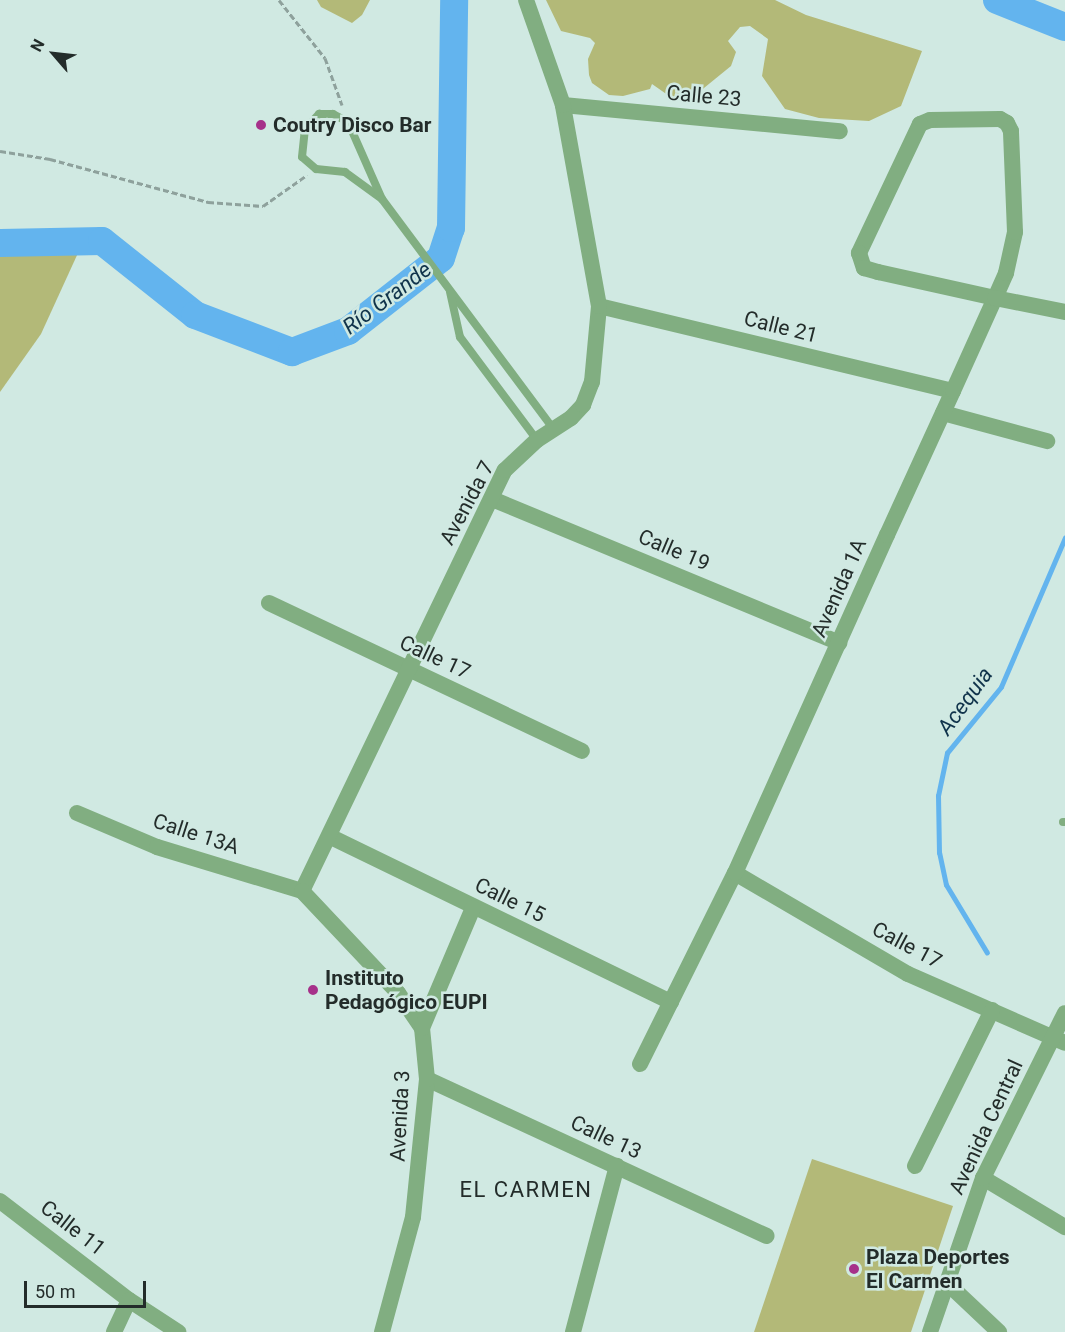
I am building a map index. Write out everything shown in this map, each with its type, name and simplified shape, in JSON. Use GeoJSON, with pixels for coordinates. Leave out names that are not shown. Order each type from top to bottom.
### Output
{"type":"FeatureCollection","features":[{"type":"Feature","properties":{"kind":"street","name":"Avenida 7"},"geometry":{"type":"LineString","coordinates":[[303,891],[331,837],[505,470],[537,440],[554,430],[583,405],[592,382],[599,306],[563,105],[526,0]]}},
{"type":"Feature","properties":{"kind":"street","name":"Calle 23"},"geometry":{"type":"LineString","coordinates":[[563,105],[840,131]]}},
{"type":"Feature","properties":{"kind":"street","name":"Avenida 1A"},"geometry":{"type":"LineString","coordinates":[[640,1064],[735,873],[953,392],[995,298],[1006,273],[1015,232],[1011,131],[1000,119],[930,120],[920,124],[859,253],[864,268],[995,298]]}},
{"type":"Feature","properties":{"kind":"street"},"geometry":{"type":"LineString","coordinates":[[995,298],[1065,312]]}},
{"type":"Feature","properties":{"kind":"street","name":"Calle 21"},"geometry":{"type":"LineString","coordinates":[[599,306],[953,392]]}},
{"type":"Feature","properties":{"kind":"street"},"geometry":{"type":"LineString","coordinates":[[943,413],[1047,441]]}},
{"type":"Feature","properties":{"kind":"street","name":"Calle 19"},"geometry":{"type":"LineString","coordinates":[[492,499],[839,643]]}},
{"type":"Feature","properties":{"kind":"street","name":"Calle 17"},"geometry":{"type":"LineString","coordinates":[[268,603],[582,752]]}},
{"type":"Feature","properties":{"kind":"street","name":"Calle 13A"},"geometry":{"type":"LineString","coordinates":[[77,813],[157,847],[303,891]]}},
{"type":"Feature","properties":{"kind":"street","name":"Calle 15"},"geometry":{"type":"LineString","coordinates":[[331,837],[473,908],[671,1002]]}},
{"type":"Feature","properties":{"kind":"street","name":"Calle 17"},"geometry":{"type":"LineString","coordinates":[[735,873],[908,974],[1059,1040]]}},
{"type":"Feature","properties":{"kind":"street"},"geometry":{"type":"LineString","coordinates":[[303,891],[398,993],[422,1028]]}},
{"type":"Feature","properties":{"kind":"street","name":"Avenida 3"},"geometry":{"type":"LineString","coordinates":[[382,1332],[414,1217],[427,1079],[422,1028],[473,908]]}},
{"type":"Feature","properties":{"kind":"street"},"geometry":{"type":"LineString","coordinates":[[915,1166],[992,1010]]}},
{"type":"Feature","properties":{"kind":"street","name":"Avenida Central"},"geometry":{"type":"LineString","coordinates":[[930,1332],[982,1178],[1059,1040],[1065,1013]]}},
{"type":"Feature","properties":{"kind":"street","name":"Calle 13"},"geometry":{"type":"LineString","coordinates":[[427,1079],[767,1236]]}},
{"type":"Feature","properties":{"kind":"street"},"geometry":{"type":"LineString","coordinates":[[573,1332],[617,1166]]}},
{"type":"Feature","properties":{"kind":"street"},"geometry":{"type":"LineString","coordinates":[[982,1178],[1065,1227]]}},
{"type":"Feature","properties":{"kind":"street","name":"Calle 11"},"geometry":{"type":"LineString","coordinates":[[0,1201],[129,1300],[178,1332]]}},
{"type":"Feature","properties":{"kind":"street"},"geometry":{"type":"LineString","coordinates":[[946,1282],[999,1332]]}},
{"type":"Feature","properties":{"kind":"street"},"geometry":{"type":"LineString","coordinates":[[114,1332],[129,1300]]}},
{"type":"Feature","properties":{"kind":"lane"},"geometry":{"type":"LineString","coordinates":[[382,199],[345,172],[316,169],[302,157],[305,129],[319,114],[333,114],[348,122],[382,199],[554,430]]}},
{"type":"Feature","properties":{"kind":"lane"},"geometry":{"type":"LineString","coordinates":[[449,289],[460,337],[537,440]]}},
{"type":"Feature","properties":{"kind":"path"},"geometry":{"type":"LineString","coordinates":[[279,0],[325,58],[348,122]]}},
{"type":"Feature","properties":{"kind":"path"},"geometry":{"type":"LineString","coordinates":[[0,151],[50,159],[208,202],[263,206],[316,169]]}},
{"type":"Feature","properties":{"kind":"green space"},"geometry":{"type":"Polygon","coordinates":[[[317,0],[370,0],[362,15],[352,23],[321,7],[317,0]]]}},
{"type":"Feature","properties":{"kind":"green space"},"geometry":{"type":"Polygon","coordinates":[[[546,0],[775,0],[806,15],[922,51],[901,106],[869,121],[819,118],[785,109],[762,76],[768,39],[750,26],[740,27],[728,41],[736,52],[731,66],[688,101],[672,98],[652,84],[650,89],[623,96],[609,95],[592,83],[589,75],[588,59],[595,43],[590,38],[561,31],[546,0]]]}},
{"type":"Feature","properties":{"kind":"green space"},"geometry":{"type":"Polygon","coordinates":[[[24,249],[78,253],[41,334],[0,392],[0,253],[24,249]]]}},
{"type":"Feature","properties":{"kind":"green space","name":"Plaza Deportes El Carmen"},"geometry":{"type":"Polygon","coordinates":[[[812,1159],[953,1206],[911,1332],[754,1332],[812,1159]]]}},
{"type":"Feature","properties":{"kind":"waterway","name":"Río Grande"},"geometry":{"type":"LineString","coordinates":[[0,243],[102,241],[195,315],[292,352],[348,331],[441,258],[451,228],[454,0]]}},
{"type":"Feature","properties":{"kind":"waterway","name":"Río Grande"},"geometry":{"type":"LineString","coordinates":[[997,0],[1065,27]]}},
{"type":"Feature","properties":{"kind":"waterway","name":"Acequia"},"geometry":{"type":"LineString","coordinates":[[987,953],[946,885],[939,853],[938,796],[947,753],[1001,687],[1065,538]]}},
{"type":"Feature","properties":{"kind":"place","name":"Coutry Disco Bar"},"geometry":{"type":"Point","coordinates":[261,125]}},
{"type":"Feature","properties":{"kind":"place","name":"Instituto Pedagógico EUPI"},"geometry":{"type":"Point","coordinates":[313,990]}},
{"type":"Feature","properties":{"kind":"place","name":"Plaza Deportes El Carmen"},"geometry":{"type":"Point","coordinates":[854,1269]}},
{"type":"Feature","properties":{"kind":"district","name":"EL CARMEN"},"geometry":{"type":"Point","coordinates":[526,1190]}}]}
